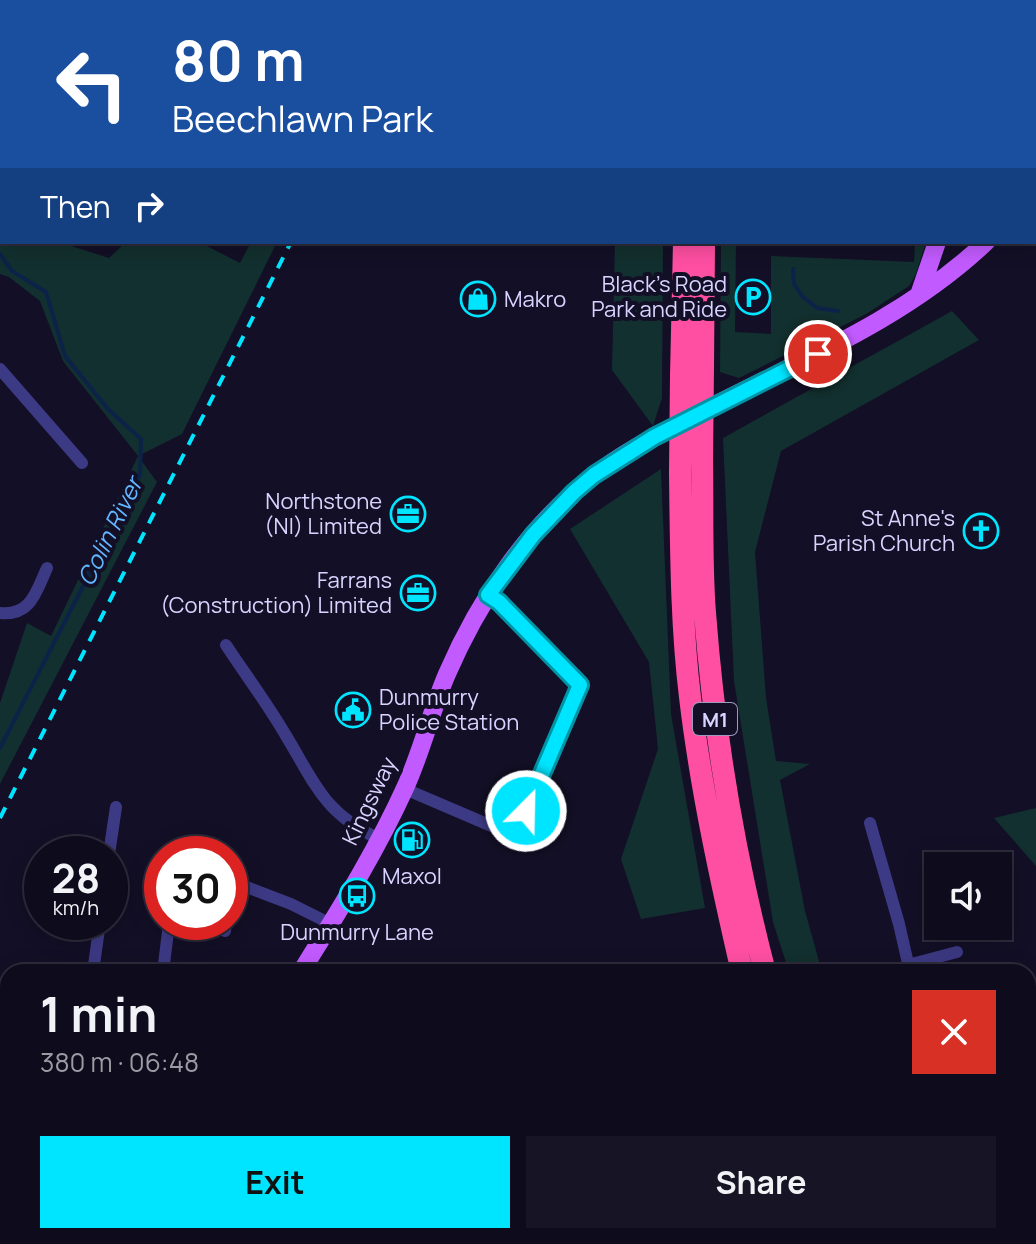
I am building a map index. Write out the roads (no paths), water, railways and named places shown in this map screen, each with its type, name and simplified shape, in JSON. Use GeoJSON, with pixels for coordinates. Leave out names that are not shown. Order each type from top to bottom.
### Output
{"type":"FeatureCollection","features":[{"type":"Feature","properties":{"kind":"highway","name":"M1"},"geometry":{"type":"LineString","coordinates":[[684,244],[680,473],[682,597],[690,694],[706,806],[740,964]]}},
{"type":"Feature","properties":{"kind":"highway","name":"M1"},"geometry":{"type":"LineString","coordinates":[[704,244],[702,461],[705,609],[711,691],[743,884],[763,964]]}},
{"type":"Feature","properties":{"kind":"main road"},"geometry":{"type":"LineString","coordinates":[[919,295],[936,244]]}},
{"type":"Feature","properties":{"kind":"main road","name":"Kingsway"},"geometry":{"type":"LineString","coordinates":[[306,964],[388,825],[405,789],[448,672],[488,595],[533,535],[594,475],[654,437],[847,340],[949,275],[984,244]]}},
{"type":"Feature","properties":{"kind":"street"},"geometry":{"type":"LineString","coordinates":[[0,370],[82,463]]}},
{"type":"Feature","properties":{"kind":"street"},"geometry":{"type":"LineString","coordinates":[[0,613],[11,614],[28,605],[47,568]]}},
{"type":"Feature","properties":{"kind":"street"},"geometry":{"type":"LineString","coordinates":[[405,789],[515,836],[580,685],[499,602],[488,595]]}},
{"type":"Feature","properties":{"kind":"street"},"geometry":{"type":"LineString","coordinates":[[226,645],[325,801],[343,818],[379,839]]}},
{"type":"Feature","properties":{"kind":"street"},"geometry":{"type":"LineString","coordinates":[[112,836],[116,807]]}},
{"type":"Feature","properties":{"kind":"street"},"geometry":{"type":"LineString","coordinates":[[870,823],[908,964]]}},
{"type":"Feature","properties":{"kind":"street"},"geometry":{"type":"LineString","coordinates":[[248,888],[331,924]]}},
{"type":"Feature","properties":{"kind":"street"},"geometry":{"type":"LineString","coordinates":[[94,964],[97,940]]}},
{"type":"Feature","properties":{"kind":"street"},"geometry":{"type":"LineString","coordinates":[[164,964],[167,940]]}},
{"type":"Feature","properties":{"kind":"street"},"geometry":{"type":"LineString","coordinates":[[921,964],[957,952]]}},
{"type":"Feature","properties":{"kind":"waterway","name":"Colin River"},"geometry":{"type":"LineString","coordinates":[[0,254],[12,271],[46,292],[65,356],[108,409],[141,439],[140,475],[0,748]]}},
{"type":"Feature","properties":{"kind":"waterway"},"geometry":{"type":"LineString","coordinates":[[793,269],[794,284],[802,296],[817,308],[838,311]]}},
{"type":"Feature","properties":{"kind":"railway"},"geometry":{"type":"LineString","coordinates":[[0,818],[290,244]]}},
{"type":"Feature","properties":{"kind":"place","name":"Black's Road Park and Ride"},"geometry":{"type":"Point","coordinates":[753,297]}},
{"type":"Feature","properties":{"kind":"place","name":"Makro"},"geometry":{"type":"Point","coordinates":[478,299]}},
{"type":"Feature","properties":{"kind":"place","name":"Northstone (NI) Limited"},"geometry":{"type":"Point","coordinates":[408,514]}},
{"type":"Feature","properties":{"kind":"place","name":"St Anne's Parish Church"},"geometry":{"type":"Point","coordinates":[981,531]}},
{"type":"Feature","properties":{"kind":"place","name":"Farrans (Construction) Limited"},"geometry":{"type":"Point","coordinates":[418,593]}},
{"type":"Feature","properties":{"kind":"place","name":"Dunmurry Police Station"},"geometry":{"type":"Point","coordinates":[353,710]}},
{"type":"Feature","properties":{"kind":"place","name":"Maxol"},"geometry":{"type":"Point","coordinates":[412,840]}},
{"type":"Feature","properties":{"kind":"place","name":"Dunmurry Lane"},"geometry":{"type":"Point","coordinates":[357,896]}}]}
